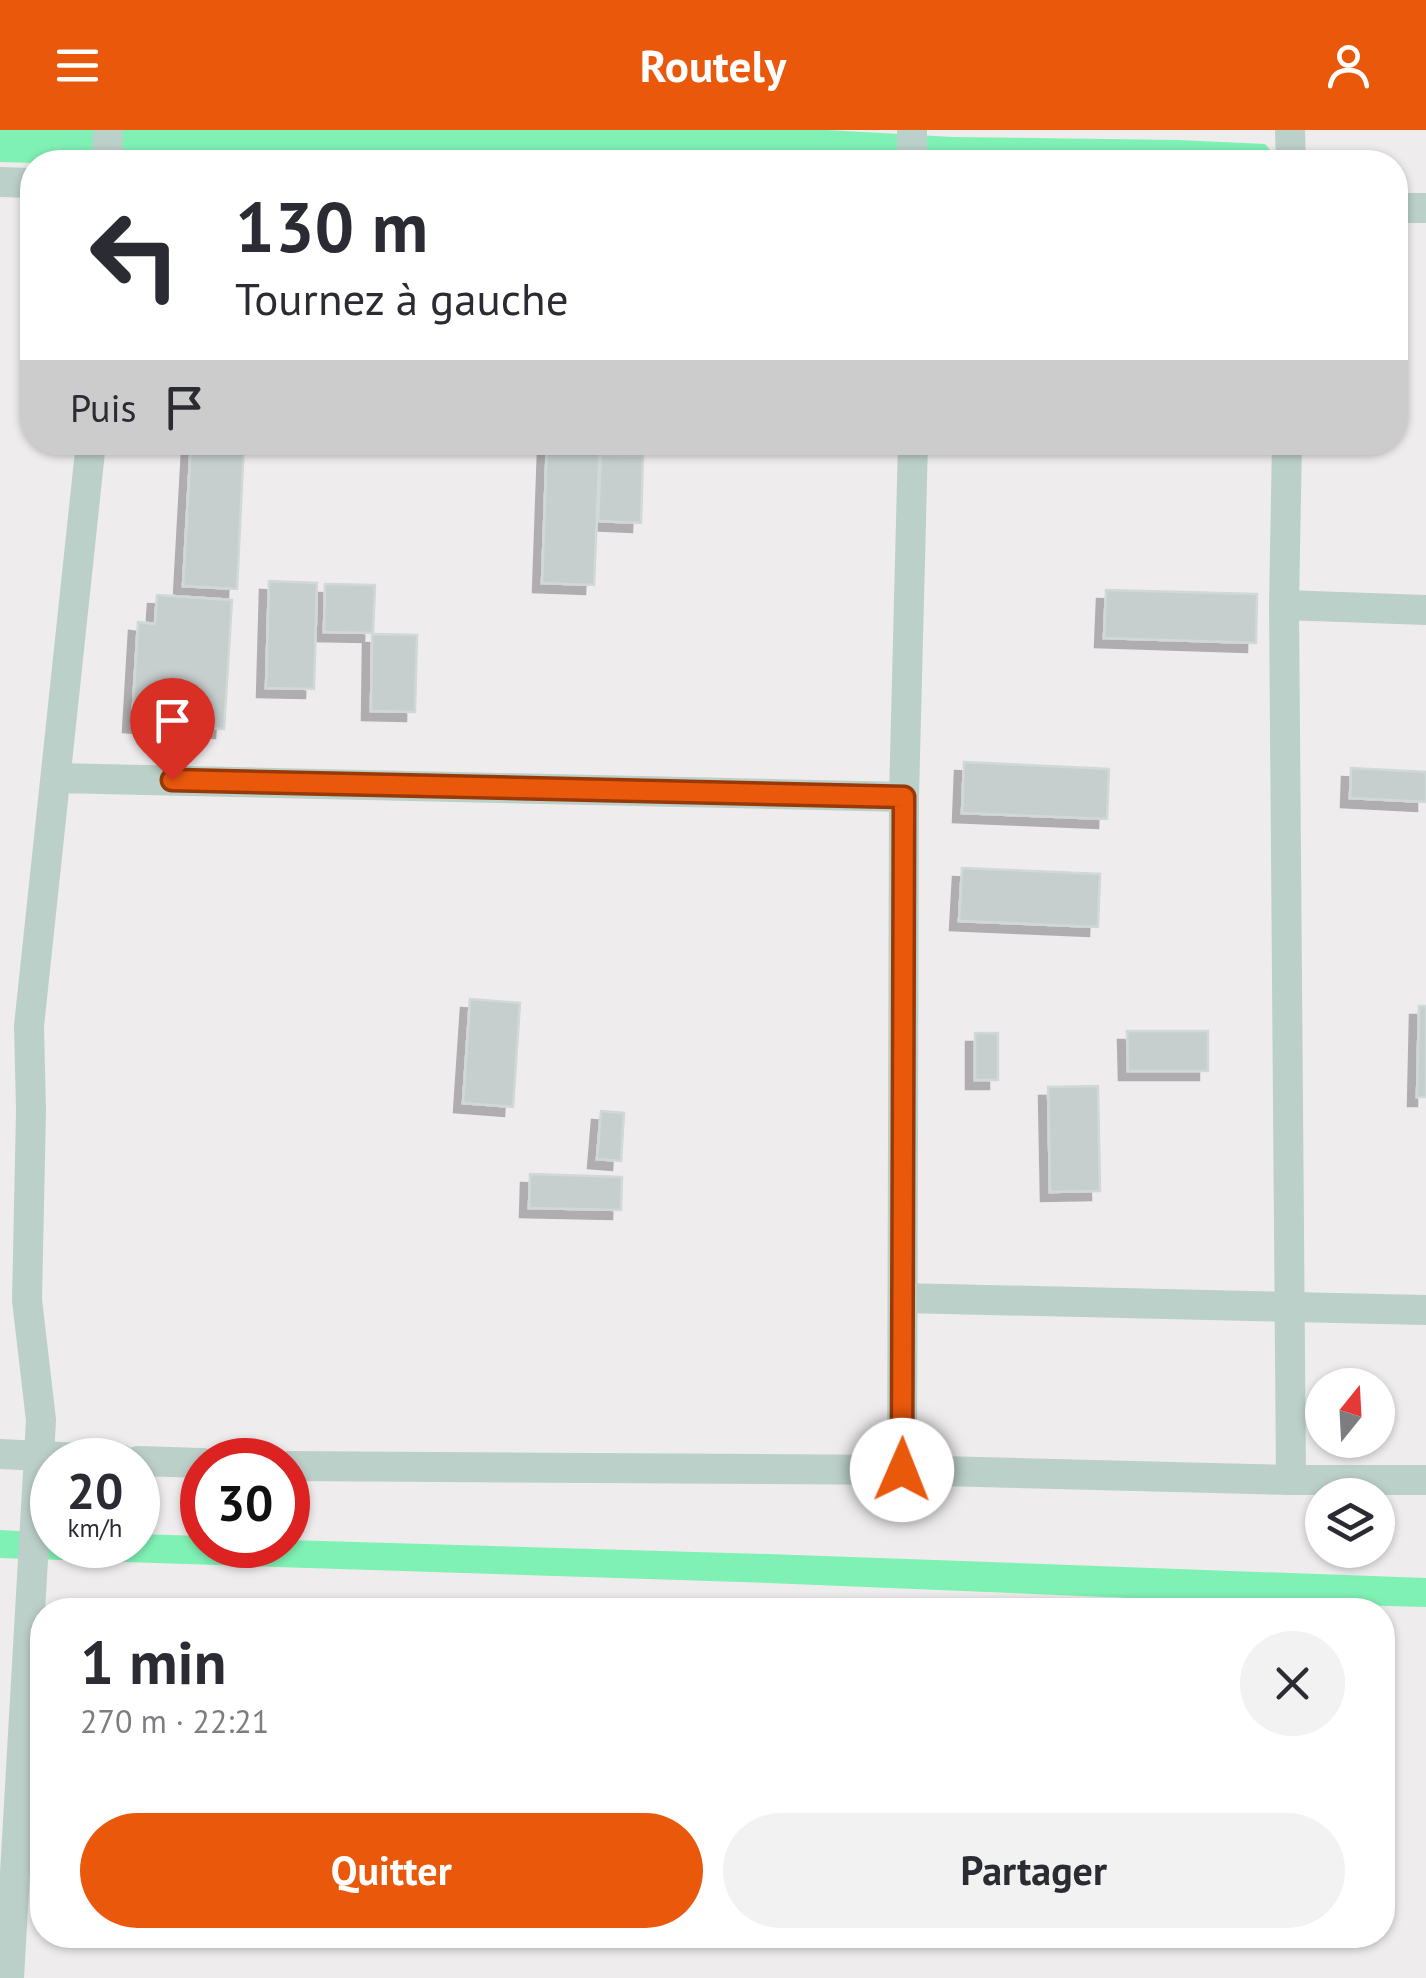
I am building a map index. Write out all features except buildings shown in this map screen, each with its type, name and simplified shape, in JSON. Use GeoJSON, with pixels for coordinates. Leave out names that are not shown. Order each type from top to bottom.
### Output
{"type":"FeatureCollection","features":[{"type":"Feature","properties":{"kind":"street"},"geometry":{"type":"LineString","coordinates":[[40,1438],[41,1420],[27,1300],[29,1026],[89,455]]}},
{"type":"Feature","properties":{"kind":"street"},"geometry":{"type":"LineString","coordinates":[[902,1470],[904,797],[913,455]]}},
{"type":"Feature","properties":{"kind":"street"},"geometry":{"type":"LineString","coordinates":[[1287,455],[1284,605],[1291,1480]]}},
{"type":"Feature","properties":{"kind":"street"},"geometry":{"type":"LineString","coordinates":[[1284,605],[1426,610]]}},
{"type":"Feature","properties":{"kind":"street"},"geometry":{"type":"LineString","coordinates":[[56,778],[904,797]]}},
{"type":"Feature","properties":{"kind":"street"},"geometry":{"type":"LineString","coordinates":[[903,1298],[1426,1310]]}},
{"type":"Feature","properties":{"kind":"street"},"geometry":{"type":"LineString","coordinates":[[0,1454],[30,1456]]}},
{"type":"Feature","properties":{"kind":"street"},"geometry":{"type":"LineString","coordinates":[[310,1466],[902,1470],[1426,1480]]}},
{"type":"Feature","properties":{"kind":"street"},"geometry":{"type":"LineString","coordinates":[[30,1598],[32,1568]]}},
{"type":"Feature","properties":{"kind":"street"},"geometry":{"type":"LineString","coordinates":[[9,1978],[30,1601]]}},
{"type":"Feature","properties":{"kind":"shaded area"},"geometry":{"type":"Polygon","coordinates":[[[0,130],[827,130],[953,137],[1179,140],[1265,144],[1270,150],[20,150],[20,163],[0,162],[0,130]]]}},
{"type":"Feature","properties":{"kind":"shaded area"},"geometry":{"type":"Polygon","coordinates":[[[0,1530],[30,1532],[30,1559],[0,1558],[0,1530]]]}},
{"type":"Feature","properties":{"kind":"shaded area"},"geometry":{"type":"Polygon","coordinates":[[[160,1535],[180,1535],[180,1564],[160,1563],[160,1535]]]}},
{"type":"Feature","properties":{"kind":"shaded area"},"geometry":{"type":"Polygon","coordinates":[[[310,1541],[768,1554],[1426,1578],[1426,1607],[1395,1606],[1395,1598],[1130,1598],[307,1568],[310,1541]]]}},
{"type":"Feature","properties":{"kind":"route"},"geometry":{"type":"LineString","coordinates":[[172,780],[904,797],[902,1470]]}}]}
